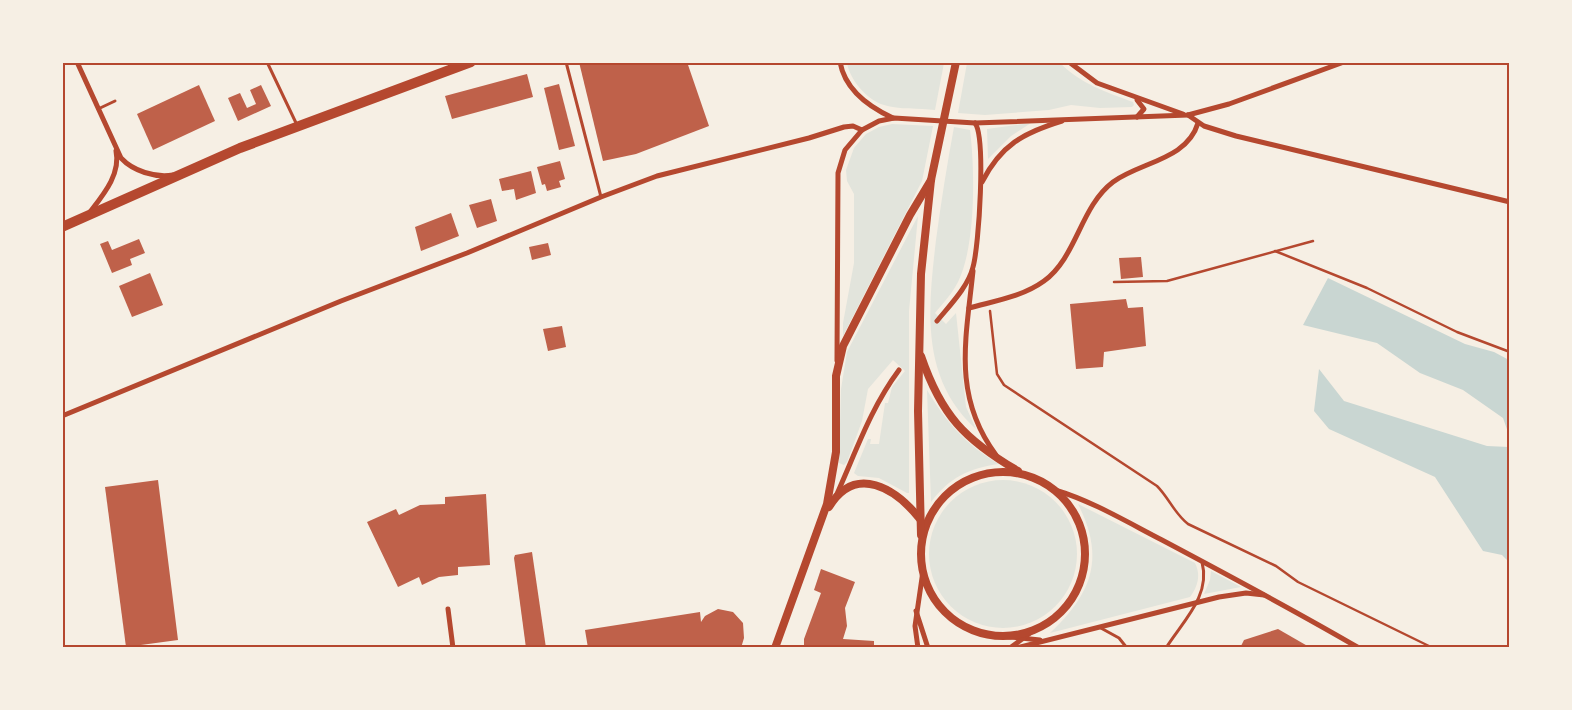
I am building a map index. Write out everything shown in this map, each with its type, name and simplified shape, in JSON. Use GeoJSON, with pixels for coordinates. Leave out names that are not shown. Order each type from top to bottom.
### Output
{"type":"FeatureCollection","features":[{"type":"Feature","properties":{"kind":"main road"},"geometry":{"type":"LineString","coordinates":[[62,227],[181,174],[297,126],[454,65],[471,62]]}},
{"type":"Feature","properties":{"kind":"street"},"geometry":{"type":"LineString","coordinates":[[77,62],[117,156],[114,175],[88,215]]}},
{"type":"Feature","properties":{"kind":"street"},"geometry":{"type":"LineString","coordinates":[[840,62],[843,76],[860,97],[871,106],[894,118]]}},
{"type":"Feature","properties":{"kind":"street"},"geometry":{"type":"LineString","coordinates":[[1069,62],[1097,83],[1135,98],[1188,115],[1198,123],[1236,136],[1510,202]]}},
{"type":"Feature","properties":{"kind":"street"},"geometry":{"type":"LineString","coordinates":[[824,517],[836,452],[838,173],[845,150],[862,130],[879,121],[894,118],[975,123],[1188,115],[1229,104],[1344,62]]}},
{"type":"Feature","properties":{"kind":"street"},"geometry":{"type":"LineString","coordinates":[[918,648],[914,626],[923,571],[920,519],[920,274],[931,180],[956,63]]}},
{"type":"Feature","properties":{"kind":"street"},"geometry":{"type":"LineString","coordinates":[[1135,98],[1144,109],[1136,117]]}},
{"type":"Feature","properties":{"kind":"street"},"geometry":{"type":"LineString","coordinates":[[980,184],[990,166],[1004,150],[1018,139],[1034,130],[1069,119]]}},
{"type":"Feature","properties":{"kind":"street"},"geometry":{"type":"LineString","coordinates":[[975,123],[979,130],[982,160],[965,350],[969,404],[981,432],[1001,461]]}},
{"type":"Feature","properties":{"kind":"street"},"geometry":{"type":"LineString","coordinates":[[969,308],[1013,296],[1045,281],[1057,268],[1097,200],[1113,182],[1174,151],[1191,139],[1198,123]]}},
{"type":"Feature","properties":{"kind":"street"},"geometry":{"type":"LineString","coordinates":[[62,416],[341,301],[467,253],[601,197],[657,176],[809,138],[844,127],[853,126],[862,130]]}},
{"type":"Feature","properties":{"kind":"street"},"geometry":{"type":"LineString","coordinates":[[113,144],[125,162],[138,170],[156,175],[181,174]]}},
{"type":"Feature","properties":{"kind":"street"},"geometry":{"type":"LineString","coordinates":[[836,376],[843,346],[853,325],[910,215],[931,180]]}},
{"type":"Feature","properties":{"kind":"street"},"geometry":{"type":"LineString","coordinates":[[937,321],[958,294],[973,267]]}},
{"type":"Feature","properties":{"kind":"street"},"geometry":{"type":"LineString","coordinates":[[919,351],[934,392],[949,415],[970,438],[1001,461],[1055,490],[1083,500],[1272,597],[1359,648]]}},
{"type":"Feature","properties":{"kind":"street"},"geometry":{"type":"LineString","coordinates":[[775,648],[824,517],[867,421],[898,370]]}},
{"type":"Feature","properties":{"kind":"street"},"geometry":{"type":"LineString","coordinates":[[922,548],[924,535],[934,511],[941,500],[961,484],[973,478],[998,472],[1024,474]]}},
{"type":"Feature","properties":{"kind":"street"},"geometry":{"type":"LineString","coordinates":[[834,498],[852,486],[873,484],[897,495],[920,519]]}},
{"type":"Feature","properties":{"kind":"street"},"geometry":{"type":"LineString","coordinates":[[1010,648],[1034,630],[1046,624],[1068,605],[1075,593],[1084,566],[1084,538],[1080,524],[1065,500],[1055,490]]}},
{"type":"Feature","properties":{"kind":"street"},"geometry":{"type":"LineString","coordinates":[[923,571],[935,600],[957,622],[971,630],[1023,639],[1051,639]]}},
{"type":"Feature","properties":{"kind":"street"},"geometry":{"type":"LineString","coordinates":[[1016,648],[1096,626],[1237,594],[1256,594],[1272,597]]}},
{"type":"Feature","properties":{"kind":"street"},"geometry":{"type":"LineString","coordinates":[[448,609],[453,648]]}},
{"type":"Feature","properties":{"kind":"street"},"geometry":{"type":"LineString","coordinates":[[916,611],[928,648]]}},
{"type":"Feature","properties":{"kind":"street"},"geometry":{"type":"LineString","coordinates":[[1002,636],[1034,630]]}},
{"type":"Feature","properties":{"kind":"lane"},"geometry":{"type":"LineString","coordinates":[[267,62],[297,126]]}},
{"type":"Feature","properties":{"kind":"lane"},"geometry":{"type":"LineString","coordinates":[[566,62],[601,197]]}},
{"type":"Feature","properties":{"kind":"lane"},"geometry":{"type":"LineString","coordinates":[[98,109],[115,101]]}},
{"type":"Feature","properties":{"kind":"lane"},"geometry":{"type":"LineString","coordinates":[[1166,648],[1197,602],[1204,586],[1205,575],[1202,561]]}},
{"type":"Feature","properties":{"kind":"lane"},"geometry":{"type":"LineString","coordinates":[[1096,626],[1119,638],[1127,648]]}},
{"type":"Feature","properties":{"kind":"path"},"geometry":{"type":"LineString","coordinates":[[1114,282],[1167,280],[1313,241]]}},
{"type":"Feature","properties":{"kind":"path"},"geometry":{"type":"LineString","coordinates":[[1275,251],[1367,288],[1457,332],[1510,352]]}},
{"type":"Feature","properties":{"kind":"path"},"geometry":{"type":"LineString","coordinates":[[989,302],[997,374],[1004,385],[1157,486],[1165,494],[1177,515],[1188,524],[1276,566],[1298,582],[1433,648]]}},
{"type":"Feature","properties":{"kind":"shaded area"},"geometry":{"type":"Polygon","coordinates":[[[847,63],[944,63],[935,110],[896,108],[871,99],[852,76],[847,63]]]}},
{"type":"Feature","properties":{"kind":"shaded area"},"geometry":{"type":"Polygon","coordinates":[[[967,63],[1060,63],[1076,77],[1104,91],[1133,102],[1134,105],[1132,107],[1100,108],[1071,105],[1049,110],[985,115],[958,113],[967,63]]]}},
{"type":"Feature","properties":{"kind":"shaded area"},"geometry":{"type":"Polygon","coordinates":[[[1031,123],[1011,136],[988,159],[987,129],[1031,123]]]}},
{"type":"Feature","properties":{"kind":"shaded area"},"geometry":{"type":"Polygon","coordinates":[[[892,124],[933,126],[922,181],[843,336],[843,323],[854,263],[854,194],[847,181],[846,170],[854,148],[866,134],[879,127],[892,124]]]}},
{"type":"Feature","properties":{"kind":"shaded area"},"geometry":{"type":"Polygon","coordinates":[[[954,127],[970,130],[973,165],[971,228],[964,267],[958,282],[935,313],[946,324],[956,313],[966,407],[976,429],[958,409],[945,388],[937,365],[930,317],[936,240],[954,127]]]}},
{"type":"Feature","properties":{"kind":"shaded area"},"geometry":{"type":"Polygon","coordinates":[[[918,216],[909,311],[909,493],[907,493],[879,478],[858,476],[854,473],[868,439],[871,439],[870,444],[879,444],[885,403],[888,403],[892,387],[905,371],[893,360],[868,389],[862,421],[847,462],[844,465],[839,463],[841,389],[847,352],[918,216]]]}},
{"type":"Feature","properties":{"kind":"shaded area"},"geometry":{"type":"Polygon","coordinates":[[[1328,278],[1465,344],[1494,352],[1509,360],[1509,435],[1503,418],[1463,390],[1420,373],[1377,343],[1303,325],[1328,278]]]}},
{"type":"Feature","properties":{"kind":"shaded area"},"geometry":{"type":"Polygon","coordinates":[[[1319,369],[1344,401],[1487,446],[1509,447],[1509,562],[1502,555],[1483,551],[1435,477],[1329,429],[1314,411],[1319,369]]]}},
{"type":"Feature","properties":{"kind":"shaded area"},"geometry":{"type":"Polygon","coordinates":[[[927,390],[958,432],[976,449],[999,464],[978,468],[961,475],[945,486],[931,502],[927,390]]]}},
{"type":"Feature","properties":{"kind":"shaded area"},"geometry":{"type":"Polygon","coordinates":[[[1003,480],[1018,481],[1031,485],[1056,501],[1072,526],[1076,539],[1076,569],[1072,582],[1056,607],[1031,623],[1018,627],[1003,628],[988,627],[975,623],[950,607],[934,582],[930,569],[929,554],[930,539],[934,526],[950,501],[975,485],[988,481],[1003,480]]]}},
{"type":"Feature","properties":{"kind":"shaded area"},"geometry":{"type":"Polygon","coordinates":[[[1078,504],[1195,563],[1198,580],[1190,597],[1050,633],[1065,618],[1076,603],[1085,589],[1090,573],[1092,558],[1091,541],[1078,504]]]}},
{"type":"Feature","properties":{"kind":"shaded area"},"geometry":{"type":"Polygon","coordinates":[[[1211,571],[1241,587],[1204,594],[1210,580],[1211,571]]]}},
{"type":"Feature","properties":{"kind":"building"},"geometry":{"type":"Polygon","coordinates":[[[579,62],[687,62],[709,126],[636,154],[603,161],[579,62]]]}},
{"type":"Feature","properties":{"kind":"building"},"geometry":{"type":"Polygon","coordinates":[[[527,74],[533,97],[452,119],[445,96],[527,74]]]}},
{"type":"Feature","properties":{"kind":"building"},"geometry":{"type":"Polygon","coordinates":[[[559,84],[575,146],[559,150],[544,88],[559,84]]]}},
{"type":"Feature","properties":{"kind":"building"},"geometry":{"type":"Polygon","coordinates":[[[199,85],[215,121],[153,150],[137,114],[199,85]]]}},
{"type":"Feature","properties":{"kind":"building"},"geometry":{"type":"Polygon","coordinates":[[[261,85],[271,106],[238,121],[228,98],[240,93],[247,108],[256,104],[250,90],[261,85]]]}},
{"type":"Feature","properties":{"kind":"building"},"geometry":{"type":"Polygon","coordinates":[[[560,161],[565,179],[559,181],[561,187],[547,191],[545,184],[542,185],[537,167],[560,161]]]}},
{"type":"Feature","properties":{"kind":"building"},"geometry":{"type":"Polygon","coordinates":[[[531,171],[536,193],[516,200],[514,189],[502,191],[499,179],[531,171]]]}},
{"type":"Feature","properties":{"kind":"building"},"geometry":{"type":"Polygon","coordinates":[[[491,199],[497,221],[477,228],[469,205],[491,199]]]}},
{"type":"Feature","properties":{"kind":"building"},"geometry":{"type":"Polygon","coordinates":[[[451,213],[459,236],[421,251],[415,227],[451,213]]]}},
{"type":"Feature","properties":{"kind":"building"},"geometry":{"type":"Polygon","coordinates":[[[139,239],[145,253],[130,259],[132,265],[112,273],[100,244],[108,241],[112,250],[139,239]]]}},
{"type":"Feature","properties":{"kind":"building"},"geometry":{"type":"Polygon","coordinates":[[[548,243],[551,255],[532,260],[529,247],[548,243]]]}},
{"type":"Feature","properties":{"kind":"building"},"geometry":{"type":"Polygon","coordinates":[[[1141,257],[1143,277],[1121,279],[1119,258],[1141,257]]]}},
{"type":"Feature","properties":{"kind":"building"},"geometry":{"type":"Polygon","coordinates":[[[150,273],[163,305],[132,317],[119,286],[150,273]]]}},
{"type":"Feature","properties":{"kind":"building"},"geometry":{"type":"Polygon","coordinates":[[[1126,299],[1128,308],[1143,307],[1146,346],[1104,352],[1103,367],[1076,369],[1070,304],[1126,299]]]}},
{"type":"Feature","properties":{"kind":"building"},"geometry":{"type":"Polygon","coordinates":[[[562,326],[566,347],[548,351],[543,329],[562,326]]]}},
{"type":"Feature","properties":{"kind":"building"},"geometry":{"type":"Polygon","coordinates":[[[158,480],[178,640],[126,647],[105,487],[158,480]]]}},
{"type":"Feature","properties":{"kind":"building"},"geometry":{"type":"Polygon","coordinates":[[[486,494],[490,565],[458,567],[458,575],[439,577],[422,585],[419,577],[398,587],[367,522],[396,509],[399,515],[420,505],[445,504],[445,497],[486,494]]]}},
{"type":"Feature","properties":{"kind":"building"},"geometry":{"type":"Polygon","coordinates":[[[532,552],[546,648],[526,648],[514,558],[515,555],[532,552]]]}},
{"type":"Feature","properties":{"kind":"building"},"geometry":{"type":"Polygon","coordinates":[[[821,569],[855,582],[845,608],[847,626],[843,639],[874,641],[874,648],[804,648],[804,639],[821,593],[814,590],[821,569]]]}},
{"type":"Feature","properties":{"kind":"building"},"geometry":{"type":"Polygon","coordinates":[[[718,609],[733,612],[743,623],[744,638],[741,648],[588,648],[585,630],[700,612],[701,622],[705,616],[718,609]]]}},
{"type":"Feature","properties":{"kind":"building"},"geometry":{"type":"Polygon","coordinates":[[[1278,629],[1311,648],[1240,648],[1244,640],[1278,629]]]}}]}
